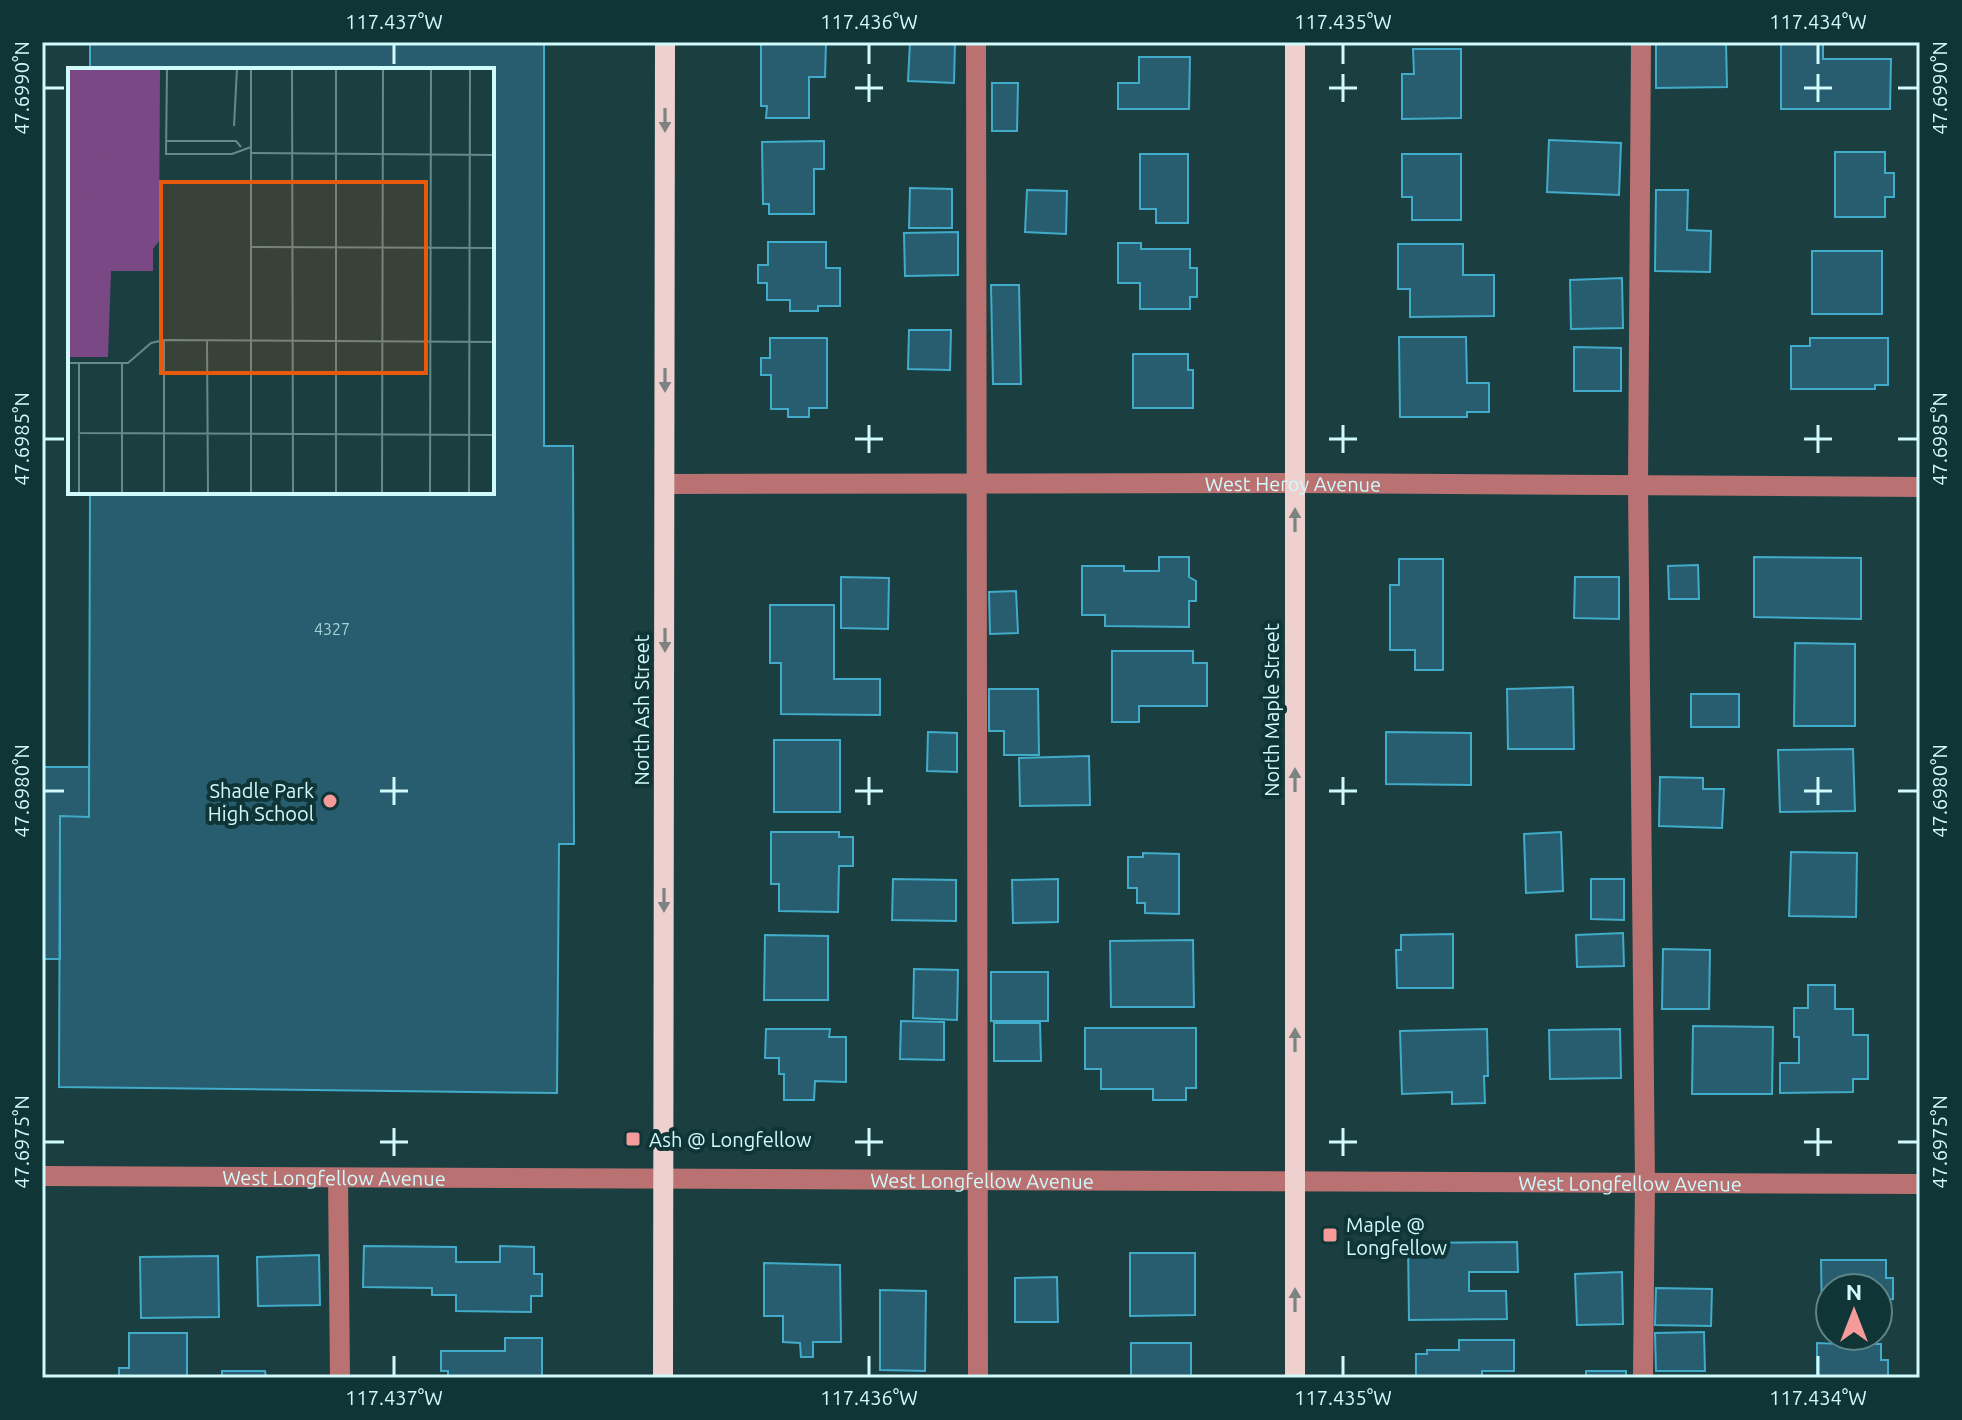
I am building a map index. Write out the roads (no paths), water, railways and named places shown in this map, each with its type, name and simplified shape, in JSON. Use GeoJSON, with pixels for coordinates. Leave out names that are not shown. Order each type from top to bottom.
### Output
{"type":"FeatureCollection","features":[{"type":"Feature","properties":{"kind":"main road","name":"North Ash Street"},"geometry":{"type":"LineString","coordinates":[[663,1378],[665,42]]}},
{"type":"Feature","properties":{"kind":"main road","name":"North Maple Street"},"geometry":{"type":"LineString","coordinates":[[1295,42],[1295,1378]]}},
{"type":"Feature","properties":{"kind":"street"},"geometry":{"type":"LineString","coordinates":[[976,42],[978,1378]]}},
{"type":"Feature","properties":{"kind":"street"},"geometry":{"type":"LineString","coordinates":[[1641,42],[1638,486],[1645,1183],[1643,1378]]}},
{"type":"Feature","properties":{"kind":"street","name":"West Heroy Avenue"},"geometry":{"type":"LineString","coordinates":[[665,484],[1295,483],[1920,487]]}},
{"type":"Feature","properties":{"kind":"street","name":"West Longfellow Avenue"},"geometry":{"type":"LineString","coordinates":[[42,1176],[1920,1184]]}},
{"type":"Feature","properties":{"kind":"street"},"geometry":{"type":"LineString","coordinates":[[338,1179],[340,1378]]}},
{"type":"Feature","properties":{"kind":"place","name":"Shadle Park High School"},"geometry":{"type":"Point","coordinates":[330,801]}},
{"type":"Feature","properties":{"kind":"place","name":"Ash @ Longfellow"},"geometry":{"type":"Point","coordinates":[633,1139]}},
{"type":"Feature","properties":{"kind":"place","name":"Maple @ Longfellow"},"geometry":{"type":"Point","coordinates":[1330,1235]}}]}
